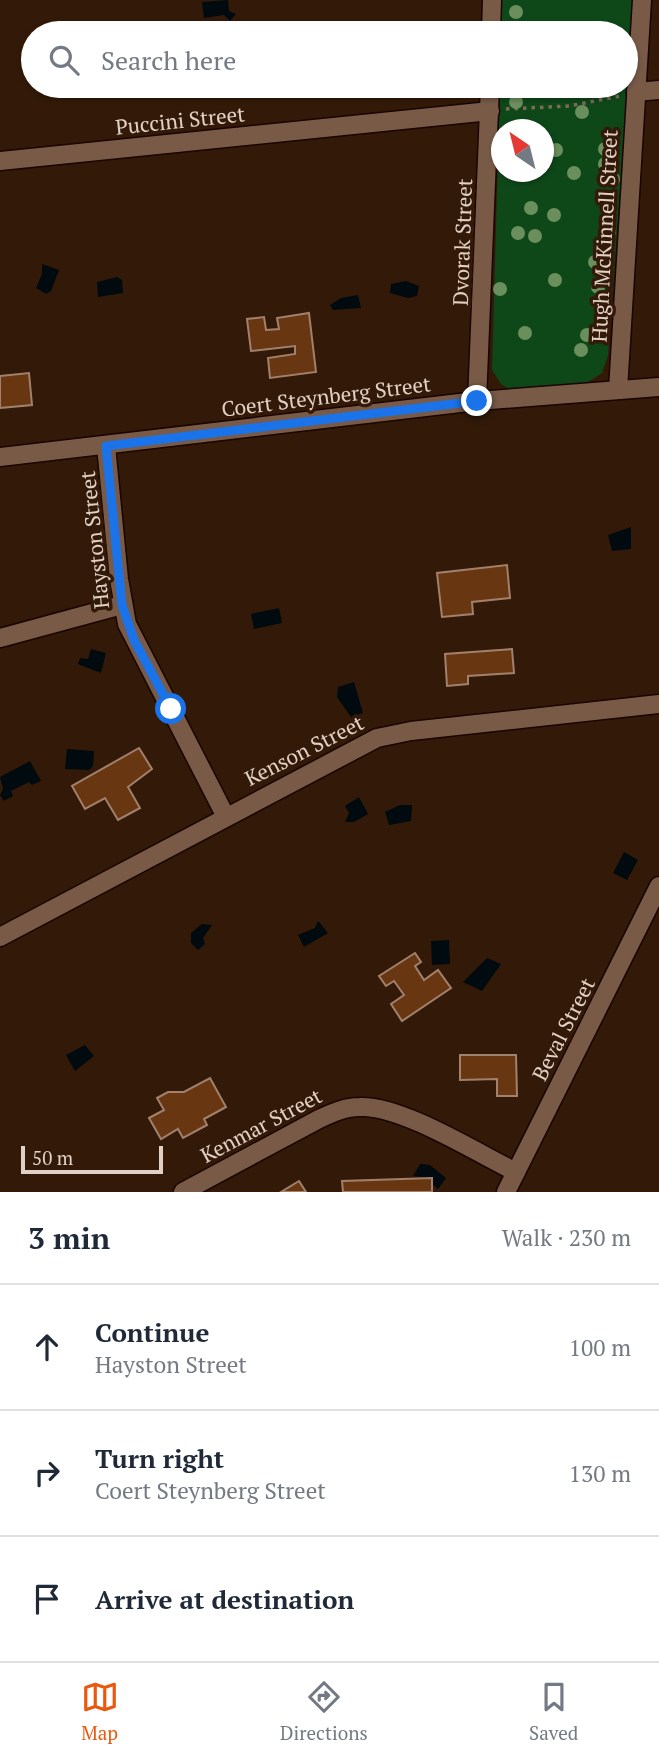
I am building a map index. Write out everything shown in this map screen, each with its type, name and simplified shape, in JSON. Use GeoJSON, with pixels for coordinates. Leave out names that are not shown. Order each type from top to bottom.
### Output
{"type":"FeatureCollection","features":[{"type":"Feature","properties":{"kind":"street"},"geometry":{"type":"LineString","coordinates":[[491,21],[492,0]]}},
{"type":"Feature","properties":{"kind":"street","name":"Hugh McKinnell Street"},"geometry":{"type":"LineString","coordinates":[[638,61],[642,0]]}},
{"type":"Feature","properties":{"kind":"street"},"geometry":{"type":"LineString","coordinates":[[638,92],[659,90]]}},
{"type":"Feature","properties":{"kind":"street","name":"Dvorak Street"},"geometry":{"type":"LineString","coordinates":[[477,401],[491,98]]}},
{"type":"Feature","properties":{"kind":"street","name":"Hugh McKinnell Street"},"geometry":{"type":"LineString","coordinates":[[618,390],[636,98]]}},
{"type":"Feature","properties":{"kind":"street","name":"Puccini Street"},"geometry":{"type":"LineString","coordinates":[[0,161],[490,111]]}},
{"type":"Feature","properties":{"kind":"street","name":"Coert Steynberg Street"},"geometry":{"type":"LineString","coordinates":[[0,457],[477,401],[659,387]]}},
{"type":"Feature","properties":{"kind":"street","name":"Hayston Street"},"geometry":{"type":"LineString","coordinates":[[106,446],[122,605],[134,640],[225,815]]}},
{"type":"Feature","properties":{"kind":"street"},"geometry":{"type":"LineString","coordinates":[[0,638],[122,605]]}},
{"type":"Feature","properties":{"kind":"street","name":"Kenson Street"},"geometry":{"type":"LineString","coordinates":[[0,937],[225,815],[358,746],[391,734],[659,704]]}},
{"type":"Feature","properties":{"kind":"street","name":"Beval Street"},"geometry":{"type":"LineString","coordinates":[[506,1192],[659,886]]}},
{"type":"Feature","properties":{"kind":"street","name":"Kenmar Street"},"geometry":{"type":"LineString","coordinates":[[184,1192],[319,1119],[340,1110],[361,1107],[389,1110],[516,1172]]}},
{"type":"Feature","properties":{"kind":"path"},"geometry":{"type":"LineString","coordinates":[[490,111],[569,106],[607,98]]}},
{"type":"Feature","properties":{"kind":"green space"},"geometry":{"type":"Polygon","coordinates":[[[502,0],[634,0],[632,21],[501,21],[502,0]]]}},
{"type":"Feature","properties":{"kind":"green space"},"geometry":{"type":"Polygon","coordinates":[[[500,98],[627,98],[608,355],[602,373],[585,384],[513,391],[501,384],[492,370],[497,182],[554,182],[554,119],[499,119],[500,98]]]}},
{"type":"Feature","properties":{"kind":"shaded area"},"geometry":{"type":"Polygon","coordinates":[[[228,0],[229,11],[236,14],[230,21],[224,15],[204,18],[202,2],[228,0]]]}},
{"type":"Feature","properties":{"kind":"shaded area"},"geometry":{"type":"Polygon","coordinates":[[[42,264],[59,270],[51,291],[46,294],[36,288],[42,274],[42,264]]]}},
{"type":"Feature","properties":{"kind":"shaded area"},"geometry":{"type":"Polygon","coordinates":[[[117,277],[122,280],[123,293],[98,297],[97,282],[117,277]]]}},
{"type":"Feature","properties":{"kind":"shaded area"},"geometry":{"type":"Polygon","coordinates":[[[406,281],[419,286],[417,296],[408,298],[390,293],[391,284],[406,281]]]}},
{"type":"Feature","properties":{"kind":"shaded area"},"geometry":{"type":"Polygon","coordinates":[[[358,295],[361,308],[333,310],[330,305],[341,298],[358,295]]]}},
{"type":"Feature","properties":{"kind":"shaded area"},"geometry":{"type":"Polygon","coordinates":[[[631,527],[631,549],[612,551],[608,535],[631,527]]]}},
{"type":"Feature","properties":{"kind":"shaded area"},"geometry":{"type":"Polygon","coordinates":[[[279,608],[282,623],[254,629],[251,614],[279,608]]]}},
{"type":"Feature","properties":{"kind":"shaded area"},"geometry":{"type":"Polygon","coordinates":[[[91,649],[106,653],[101,673],[78,664],[80,658],[88,659],[91,649]]]}},
{"type":"Feature","properties":{"kind":"shaded area"},"geometry":{"type":"Polygon","coordinates":[[[354,682],[363,713],[351,717],[337,697],[338,687],[354,682]]]}},
{"type":"Feature","properties":{"kind":"shaded area"},"geometry":{"type":"Polygon","coordinates":[[[67,749],[94,751],[93,766],[89,770],[65,769],[67,749]]]}},
{"type":"Feature","properties":{"kind":"shaded area"},"geometry":{"type":"Polygon","coordinates":[[[30,761],[41,781],[32,785],[29,782],[11,791],[13,796],[4,801],[0,795],[3,789],[0,777],[30,761]]]}},
{"type":"Feature","properties":{"kind":"shaded area"},"geometry":{"type":"Polygon","coordinates":[[[359,797],[368,814],[354,822],[345,822],[349,813],[345,806],[359,797]]]}},
{"type":"Feature","properties":{"kind":"shaded area"},"geometry":{"type":"Polygon","coordinates":[[[400,805],[412,805],[411,821],[389,825],[385,812],[400,805]]]}},
{"type":"Feature","properties":{"kind":"shaded area"},"geometry":{"type":"Polygon","coordinates":[[[624,852],[638,860],[627,880],[613,873],[624,852]]]}},
{"type":"Feature","properties":{"kind":"shaded area"},"geometry":{"type":"Polygon","coordinates":[[[318,921],[328,933],[304,947],[298,935],[315,928],[318,921]]]}},
{"type":"Feature","properties":{"kind":"shaded area"},"geometry":{"type":"Polygon","coordinates":[[[202,924],[212,925],[203,938],[205,944],[198,950],[191,943],[191,933],[202,924]]]}},
{"type":"Feature","properties":{"kind":"shaded area"},"geometry":{"type":"Polygon","coordinates":[[[449,940],[450,964],[432,965],[431,941],[449,940]]]}},
{"type":"Feature","properties":{"kind":"shaded area"},"geometry":{"type":"Polygon","coordinates":[[[487,958],[501,964],[482,991],[463,982],[487,958]]]}},
{"type":"Feature","properties":{"kind":"shaded area"},"geometry":{"type":"Polygon","coordinates":[[[85,1045],[94,1056],[75,1071],[66,1055],[85,1045]]]}},
{"type":"Feature","properties":{"kind":"shaded area"},"geometry":{"type":"Polygon","coordinates":[[[420,1164],[430,1165],[446,1178],[438,1189],[423,1177],[413,1176],[420,1164]]]}},
{"type":"Feature","properties":{"kind":"building"},"geometry":{"type":"Polygon","coordinates":[[[309,313],[316,372],[270,378],[268,358],[295,354],[295,346],[251,351],[247,319],[264,317],[266,330],[279,329],[277,318],[309,313]]]}},
{"type":"Feature","properties":{"kind":"building"},"geometry":{"type":"Polygon","coordinates":[[[29,373],[32,405],[0,408],[0,376],[29,373]]]}},
{"type":"Feature","properties":{"kind":"building"},"geometry":{"type":"Polygon","coordinates":[[[507,565],[510,598],[472,602],[473,614],[442,617],[437,573],[507,565]]]}},
{"type":"Feature","properties":{"kind":"building"},"geometry":{"type":"Polygon","coordinates":[[[512,649],[514,673],[468,676],[468,684],[447,686],[445,654],[512,649]]]}},
{"type":"Feature","properties":{"kind":"building"},"geometry":{"type":"Polygon","coordinates":[[[139,748],[152,769],[128,787],[140,808],[118,820],[105,798],[85,809],[72,786],[139,748]]]}},
{"type":"Feature","properties":{"kind":"building"},"geometry":{"type":"Polygon","coordinates":[[[415,953],[421,962],[415,966],[424,980],[438,970],[451,988],[402,1021],[391,1004],[404,995],[394,981],[386,986],[379,976],[415,953]]]}},
{"type":"Feature","properties":{"kind":"building"},"geometry":{"type":"Polygon","coordinates":[[[460,1055],[516,1055],[517,1096],[497,1096],[497,1079],[460,1080],[460,1055]]]}},
{"type":"Feature","properties":{"kind":"building"},"geometry":{"type":"Polygon","coordinates":[[[210,1078],[226,1107],[204,1119],[207,1125],[183,1138],[178,1129],[161,1139],[149,1118],[164,1110],[157,1098],[168,1092],[184,1092],[210,1078]]]}},
{"type":"Feature","properties":{"kind":"building"},"geometry":{"type":"Polygon","coordinates":[[[432,1178],[432,1192],[343,1192],[342,1181],[432,1178]]]}},
{"type":"Feature","properties":{"kind":"building"},"geometry":{"type":"Polygon","coordinates":[[[299,1181],[306,1192],[281,1192],[299,1181]]]}},
{"type":"Feature","properties":{"kind":"route"},"geometry":{"type":"LineString","coordinates":[[171,709],[134,640],[122,605],[106,446],[477,401]]}}]}
